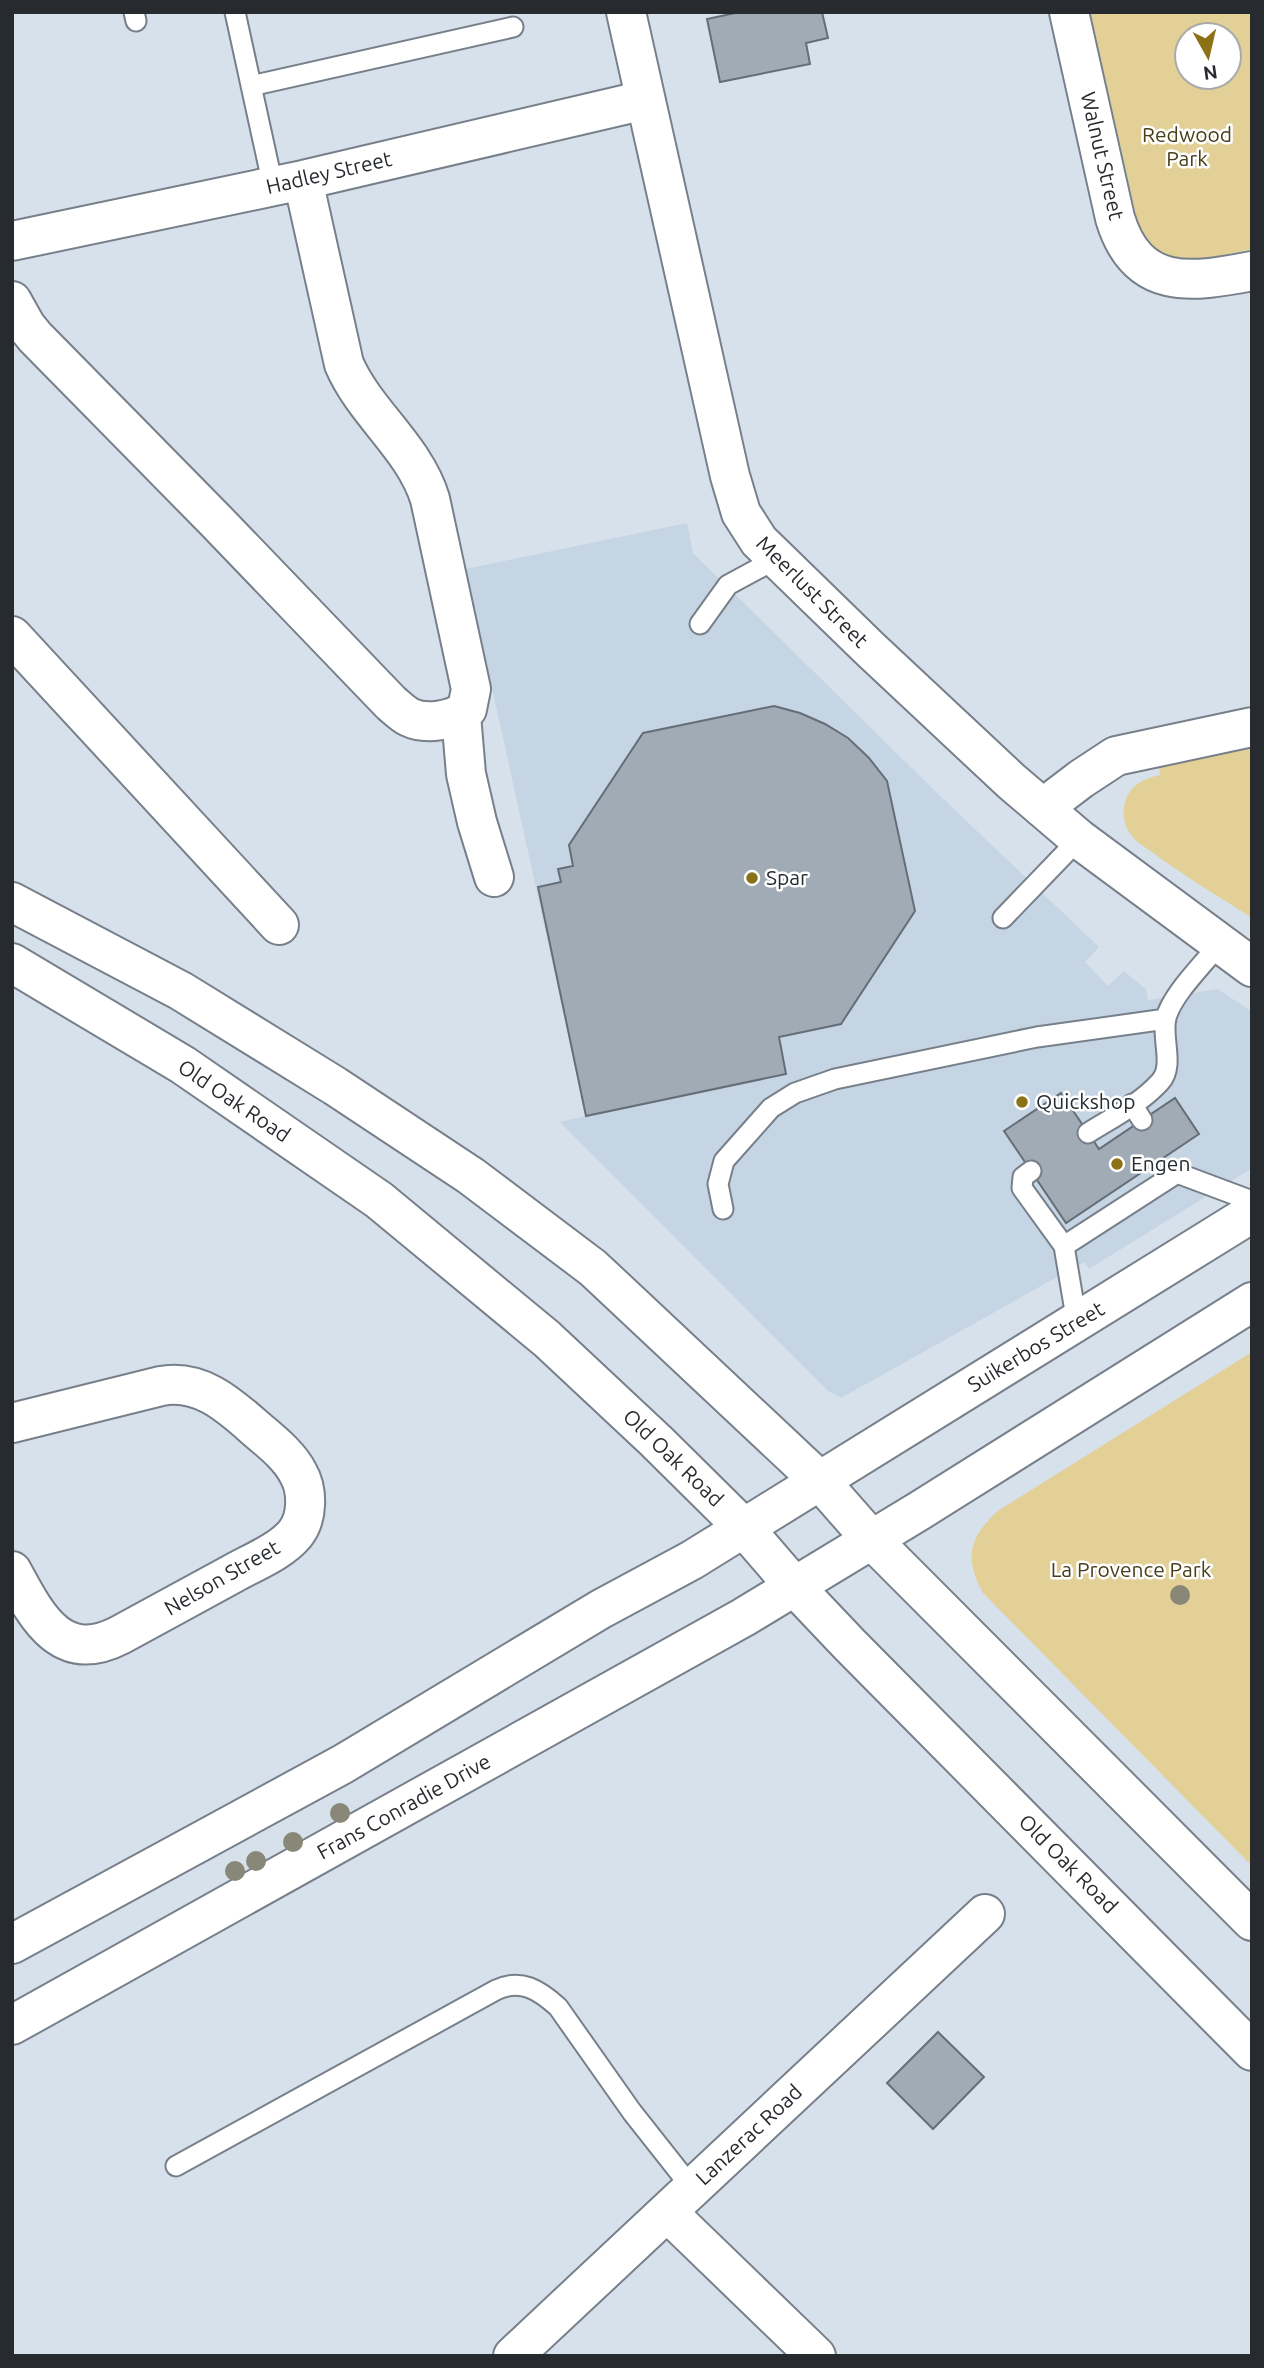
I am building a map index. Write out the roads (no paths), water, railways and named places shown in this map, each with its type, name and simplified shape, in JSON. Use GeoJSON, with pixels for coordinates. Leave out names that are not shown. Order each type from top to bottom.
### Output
{"type":"FeatureCollection","features":[{"type":"Feature","properties":{"kind":"street","name":"Meerlust Street"},"geometry":{"type":"LineString","coordinates":[[626,12],[734,493],[746,522],[776,559],[1043,808],[1079,839],[1252,967]]}},
{"type":"Feature","properties":{"kind":"street","name":"Walnut Street"},"geometry":{"type":"LineString","coordinates":[[1069,12],[1115,218],[1119,233],[1128,247],[1151,270],[1190,281],[1252,271]]}},
{"type":"Feature","properties":{"kind":"street","name":"Hadley Street"},"geometry":{"type":"LineString","coordinates":[[12,241],[288,183],[645,100]]}},
{"type":"Feature","properties":{"kind":"street"},"geometry":{"type":"LineString","coordinates":[[12,301],[26,327],[391,704],[418,721],[461,715],[467,709],[471,689],[428,492],[412,464],[356,389],[344,364],[313,228],[288,183]]}},
{"type":"Feature","properties":{"kind":"street"},"geometry":{"type":"LineString","coordinates":[[12,636],[279,925]]}},
{"type":"Feature","properties":{"kind":"street"},"geometry":{"type":"LineString","coordinates":[[461,715],[469,786],[494,877]]}},
{"type":"Feature","properties":{"kind":"street"},"geometry":{"type":"LineString","coordinates":[[1043,808],[1116,756],[1252,727]]}},
{"type":"Feature","properties":{"kind":"street"},"geometry":{"type":"LineString","coordinates":[[12,902],[181,991],[335,1086],[471,1177],[593,1268],[820,1481],[871,1539],[1252,1922]]}},
{"type":"Feature","properties":{"kind":"street","name":"Old Oak Road"},"geometry":{"type":"LineString","coordinates":[[12,963],[183,1065],[379,1200],[547,1339],[745,1529],[794,1586],[1252,2050]]}},
{"type":"Feature","properties":{"kind":"street","name":"Suikerbos Street"},"geometry":{"type":"LineString","coordinates":[[745,1529],[1252,1213]]}},
{"type":"Feature","properties":{"kind":"street"},"geometry":{"type":"LineString","coordinates":[[871,1539],[1252,1302]]}},
{"type":"Feature","properties":{"kind":"street","name":"Nelson Street"},"geometry":{"type":"LineString","coordinates":[[12,1423],[161,1386],[173,1384],[194,1387],[217,1397],[291,1462],[302,1481],[304,1496],[301,1524],[286,1542],[109,1641],[78,1643],[58,1636],[36,1615],[12,1571]]}},
{"type":"Feature","properties":{"kind":"street"},"geometry":{"type":"LineString","coordinates":[[12,1944],[343,1764],[601,1609],[745,1529]]}},
{"type":"Feature","properties":{"kind":"street","name":"Frans Conradie Drive"},"geometry":{"type":"LineString","coordinates":[[12,2025],[744,1617],[871,1539]]}},
{"type":"Feature","properties":{"kind":"street","name":"Lanzerac Road"},"geometry":{"type":"LineString","coordinates":[[513,2356],[985,1914]]}},
{"type":"Feature","properties":{"kind":"street"},"geometry":{"type":"LineString","coordinates":[[680,2200],[816,2356]]}},
{"type":"Feature","properties":{"kind":"lane"},"geometry":{"type":"LineString","coordinates":[[235,12],[251,86],[288,183]]}},
{"type":"Feature","properties":{"kind":"lane"},"geometry":{"type":"LineString","coordinates":[[251,86],[513,27]]}},
{"type":"Feature","properties":{"kind":"lane"},"geometry":{"type":"LineString","coordinates":[[699,624],[728,585],[776,559]]}},
{"type":"Feature","properties":{"kind":"lane"},"geometry":{"type":"LineString","coordinates":[[1003,918],[1079,839]]}},
{"type":"Feature","properties":{"kind":"lane"},"geometry":{"type":"LineString","coordinates":[[1088,1133],[1137,1112],[1161,1081],[1167,1069],[1164,1043],[1166,1019],[1172,1004],[1220,943]]}},
{"type":"Feature","properties":{"kind":"lane"},"geometry":{"type":"LineString","coordinates":[[723,1209],[718,1184],[724,1160],[771,1108],[795,1093],[835,1079],[1014,1041],[1166,1019]]}},
{"type":"Feature","properties":{"kind":"lane"},"geometry":{"type":"LineString","coordinates":[[1166,1156],[1177,1173],[1252,1201]]}},
{"type":"Feature","properties":{"kind":"lane"},"geometry":{"type":"LineString","coordinates":[[1031,1171],[1023,1177],[1023,1188],[1064,1246],[1077,1323]]}},
{"type":"Feature","properties":{"kind":"lane"},"geometry":{"type":"LineString","coordinates":[[1064,1246],[1177,1173]]}},
{"type":"Feature","properties":{"kind":"lane"},"geometry":{"type":"LineString","coordinates":[[176,2166],[496,1990],[516,1984],[543,1993],[558,2007],[632,2112],[680,2200]]}},
{"type":"Feature","properties":{"kind":"place","name":"Spar"},"geometry":{"type":"Point","coordinates":[752,878]}},
{"type":"Feature","properties":{"kind":"place","name":"Quickshop"},"geometry":{"type":"Point","coordinates":[1022,1102]}},
{"type":"Feature","properties":{"kind":"place","name":"Engen"},"geometry":{"type":"Point","coordinates":[1117,1164]}},
{"type":"Feature","properties":{"kind":"park label","name":"Redwood Park"},"geometry":{"type":"Point","coordinates":[1187,147]}},
{"type":"Feature","properties":{"kind":"park label","name":"La Provence Park"},"geometry":{"type":"Point","coordinates":[1131,1570]}}]}
